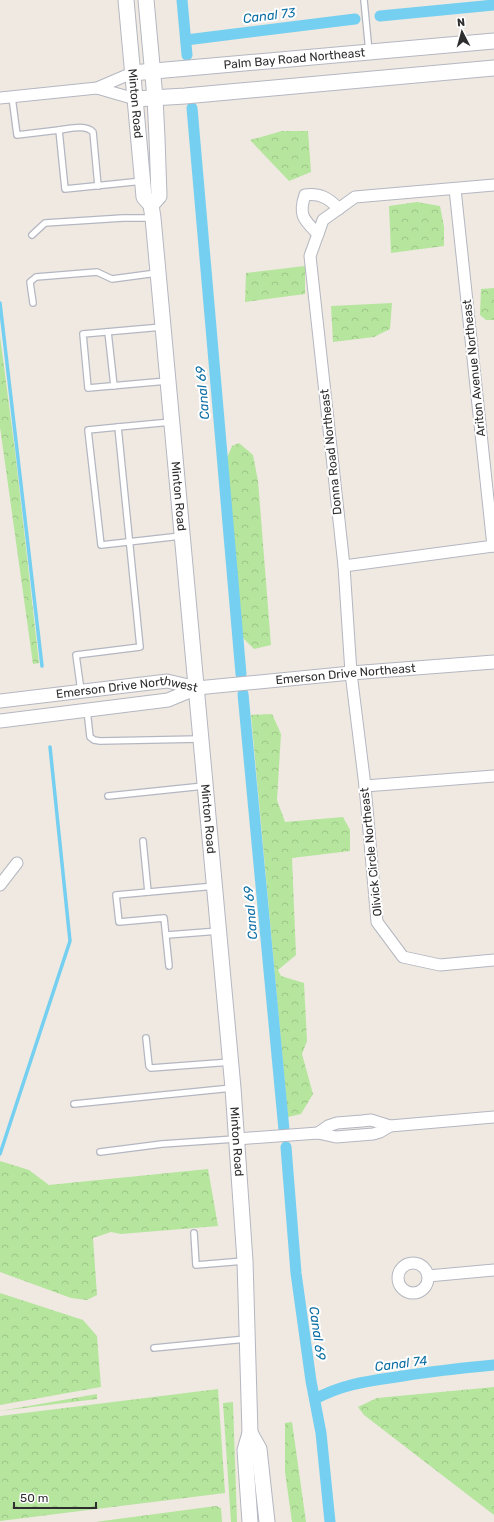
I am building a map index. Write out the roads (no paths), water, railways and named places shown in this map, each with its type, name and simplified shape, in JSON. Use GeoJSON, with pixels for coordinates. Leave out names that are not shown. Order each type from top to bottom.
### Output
{"type":"FeatureCollection","features":[{"type":"Feature","properties":{"kind":"main road","name":"Minton Road"},"geometry":{"type":"LineString","coordinates":[[126,0],[144,197],[152,212],[231,1062],[245,1261],[250,1433]]}},
{"type":"Feature","properties":{"kind":"main road","name":"Minton Road"},"geometry":{"type":"LineString","coordinates":[[146,0],[156,98],[159,196],[152,212]]}},
{"type":"Feature","properties":{"kind":"main road","name":"Palm Bay Road Northeast"},"geometry":{"type":"LineString","coordinates":[[132,73],[494,41]]}},
{"type":"Feature","properties":{"kind":"main road","name":"Palm Bay Road Northeast"},"geometry":{"type":"LineString","coordinates":[[135,99],[494,68]]}},
{"type":"Feature","properties":{"kind":"main road"},"geometry":{"type":"LineString","coordinates":[[250,1433],[245,1450],[250,1522]]}},
{"type":"Feature","properties":{"kind":"main road"},"geometry":{"type":"LineString","coordinates":[[250,1433],[259,1449],[267,1522]]}},
{"type":"Feature","properties":{"kind":"street","name":"Palm Bay Road Northeast"},"geometry":{"type":"LineString","coordinates":[[0,98],[98,88],[132,73]]}},
{"type":"Feature","properties":{"kind":"street","name":"Palm Bay Road Northeast"},"geometry":{"type":"LineString","coordinates":[[98,88],[135,99]]}},
{"type":"Feature","properties":{"kind":"street","name":"Donna Road Northeast"},"geometry":{"type":"LineString","coordinates":[[351,673],[344,566],[310,256],[323,220],[355,197],[494,185]]}},
{"type":"Feature","properties":{"kind":"street","name":"Ariton Avenue Northeast"},"geometry":{"type":"LineString","coordinates":[[455,189],[494,546]]}},
{"type":"Feature","properties":{"kind":"street"},"geometry":{"type":"LineString","coordinates":[[318,234],[305,222],[301,207],[305,195],[315,194],[331,200],[339,209]]}},
{"type":"Feature","properties":{"kind":"street"},"geometry":{"type":"LineString","coordinates":[[344,566],[494,546]]}},
{"type":"Feature","properties":{"kind":"street","name":"Emerson Drive Northeast"},"geometry":{"type":"LineString","coordinates":[[197,688],[351,673],[494,662]]}},
{"type":"Feature","properties":{"kind":"street","name":"Olivick Circle Northeast"},"geometry":{"type":"LineString","coordinates":[[351,673],[365,786],[377,922],[403,957],[440,965],[494,960]]}},
{"type":"Feature","properties":{"kind":"street","name":"Emerson Drive Northwest"},"geometry":{"type":"LineString","coordinates":[[0,701],[167,681],[197,688]]}},
{"type":"Feature","properties":{"kind":"street","name":"Emerson Drive Northwest"},"geometry":{"type":"LineString","coordinates":[[0,721],[168,700],[197,688]]}},
{"type":"Feature","properties":{"kind":"street"},"geometry":{"type":"LineString","coordinates":[[365,786],[494,776]]}},
{"type":"Feature","properties":{"kind":"street"},"geometry":{"type":"LineString","coordinates":[[0,885],[17,863]]}},
{"type":"Feature","properties":{"kind":"street"},"geometry":{"type":"LineString","coordinates":[[318,1133],[328,1126],[337,1123],[371,1120],[390,1126],[494,1116]]}},
{"type":"Feature","properties":{"kind":"street"},"geometry":{"type":"LineString","coordinates":[[352,1122],[353,1136]]}},
{"type":"Feature","properties":{"kind":"street"},"geometry":{"type":"LineString","coordinates":[[237,1139],[318,1133],[336,1137],[353,1136],[380,1132],[390,1126]]}},
{"type":"Feature","properties":{"kind":"street"},"geometry":{"type":"LineString","coordinates":[[428,1276],[494,1270]]}},
{"type":"Feature","properties":{"kind":"lane"},"geometry":{"type":"LineString","coordinates":[[364,0],[369,52]]}},
{"type":"Feature","properties":{"kind":"lane"},"geometry":{"type":"LineString","coordinates":[[12,97],[16,135],[83,128],[89,129],[93,132],[98,186]]}},
{"type":"Feature","properties":{"kind":"lane"},"geometry":{"type":"LineString","coordinates":[[59,130],[65,189],[143,180]]}},
{"type":"Feature","properties":{"kind":"lane"},"geometry":{"type":"LineString","coordinates":[[32,235],[45,223],[123,218],[152,212]]}},
{"type":"Feature","properties":{"kind":"lane"},"geometry":{"type":"LineString","coordinates":[[33,303],[30,282],[36,277],[97,272],[112,279],[157,273]]}},
{"type":"Feature","properties":{"kind":"lane"},"geometry":{"type":"LineString","coordinates":[[162,326],[83,334],[88,388],[168,381]]}},
{"type":"Feature","properties":{"kind":"lane"},"geometry":{"type":"LineString","coordinates":[[108,332],[114,386]]}},
{"type":"Feature","properties":{"kind":"lane"},"geometry":{"type":"LineString","coordinates":[[172,422],[88,430],[101,545],[182,536]]}},
{"type":"Feature","properties":{"kind":"lane"},"geometry":{"type":"LineString","coordinates":[[80,691],[76,655],[140,647],[118,427]]}},
{"type":"Feature","properties":{"kind":"lane"},"geometry":{"type":"LineString","coordinates":[[86,710],[90,737],[94,740],[202,739]]}},
{"type":"Feature","properties":{"kind":"lane"},"geometry":{"type":"LineString","coordinates":[[108,796],[206,786]]}},
{"type":"Feature","properties":{"kind":"lane"},"geometry":{"type":"LineString","coordinates":[[144,841],[148,892]]}},
{"type":"Feature","properties":{"kind":"lane"},"geometry":{"type":"LineString","coordinates":[[169,966],[167,935],[164,918],[119,922],[116,895],[215,886]]}},
{"type":"Feature","properties":{"kind":"lane"},"geometry":{"type":"LineString","coordinates":[[167,935],[219,931]]}},
{"type":"Feature","properties":{"kind":"lane"},"geometry":{"type":"LineString","coordinates":[[146,1038],[149,1066],[151,1068],[231,1062]]}},
{"type":"Feature","properties":{"kind":"lane"},"geometry":{"type":"LineString","coordinates":[[74,1104],[233,1088]]}},
{"type":"Feature","properties":{"kind":"lane"},"geometry":{"type":"LineString","coordinates":[[100,1152],[162,1144],[237,1139]]}},
{"type":"Feature","properties":{"kind":"lane"},"geometry":{"type":"LineString","coordinates":[[194,1233],[196,1265],[245,1261]]}},
{"type":"Feature","properties":{"kind":"lane"},"geometry":{"type":"LineString","coordinates":[[154,1348],[248,1339]]}},
{"type":"Feature","properties":{"kind":"waterway","name":"Canal 69"},"geometry":{"type":"LineString","coordinates":[[182,0],[187,55]]}},
{"type":"Feature","properties":{"kind":"waterway","name":"Canal 73"},"geometry":{"type":"LineString","coordinates":[[380,16],[494,5]]}},
{"type":"Feature","properties":{"kind":"waterway","name":"Canal 73"},"geometry":{"type":"LineString","coordinates":[[186,40],[355,19]]}},
{"type":"Feature","properties":{"kind":"waterway","name":"Canal 69"},"geometry":{"type":"LineString","coordinates":[[192,108],[241,674]]}},
{"type":"Feature","properties":{"kind":"waterway"},"geometry":{"type":"LineString","coordinates":[[0,303],[42,666]]}},
{"type":"Feature","properties":{"kind":"waterway","name":"Canal 69"},"geometry":{"type":"LineString","coordinates":[[243,694],[284,1130]]}},
{"type":"Feature","properties":{"kind":"waterway"},"geometry":{"type":"LineString","coordinates":[[0,1154],[70,941],[50,747]]}},
{"type":"Feature","properties":{"kind":"waterway","name":"Canal 69"},"geometry":{"type":"LineString","coordinates":[[286,1147],[296,1273],[311,1381],[321,1433],[330,1522]]}},
{"type":"Feature","properties":{"kind":"waterway","name":"Canal 74"},"geometry":{"type":"LineString","coordinates":[[315,1399],[337,1389],[369,1381],[437,1371],[494,1365]]}}]}
